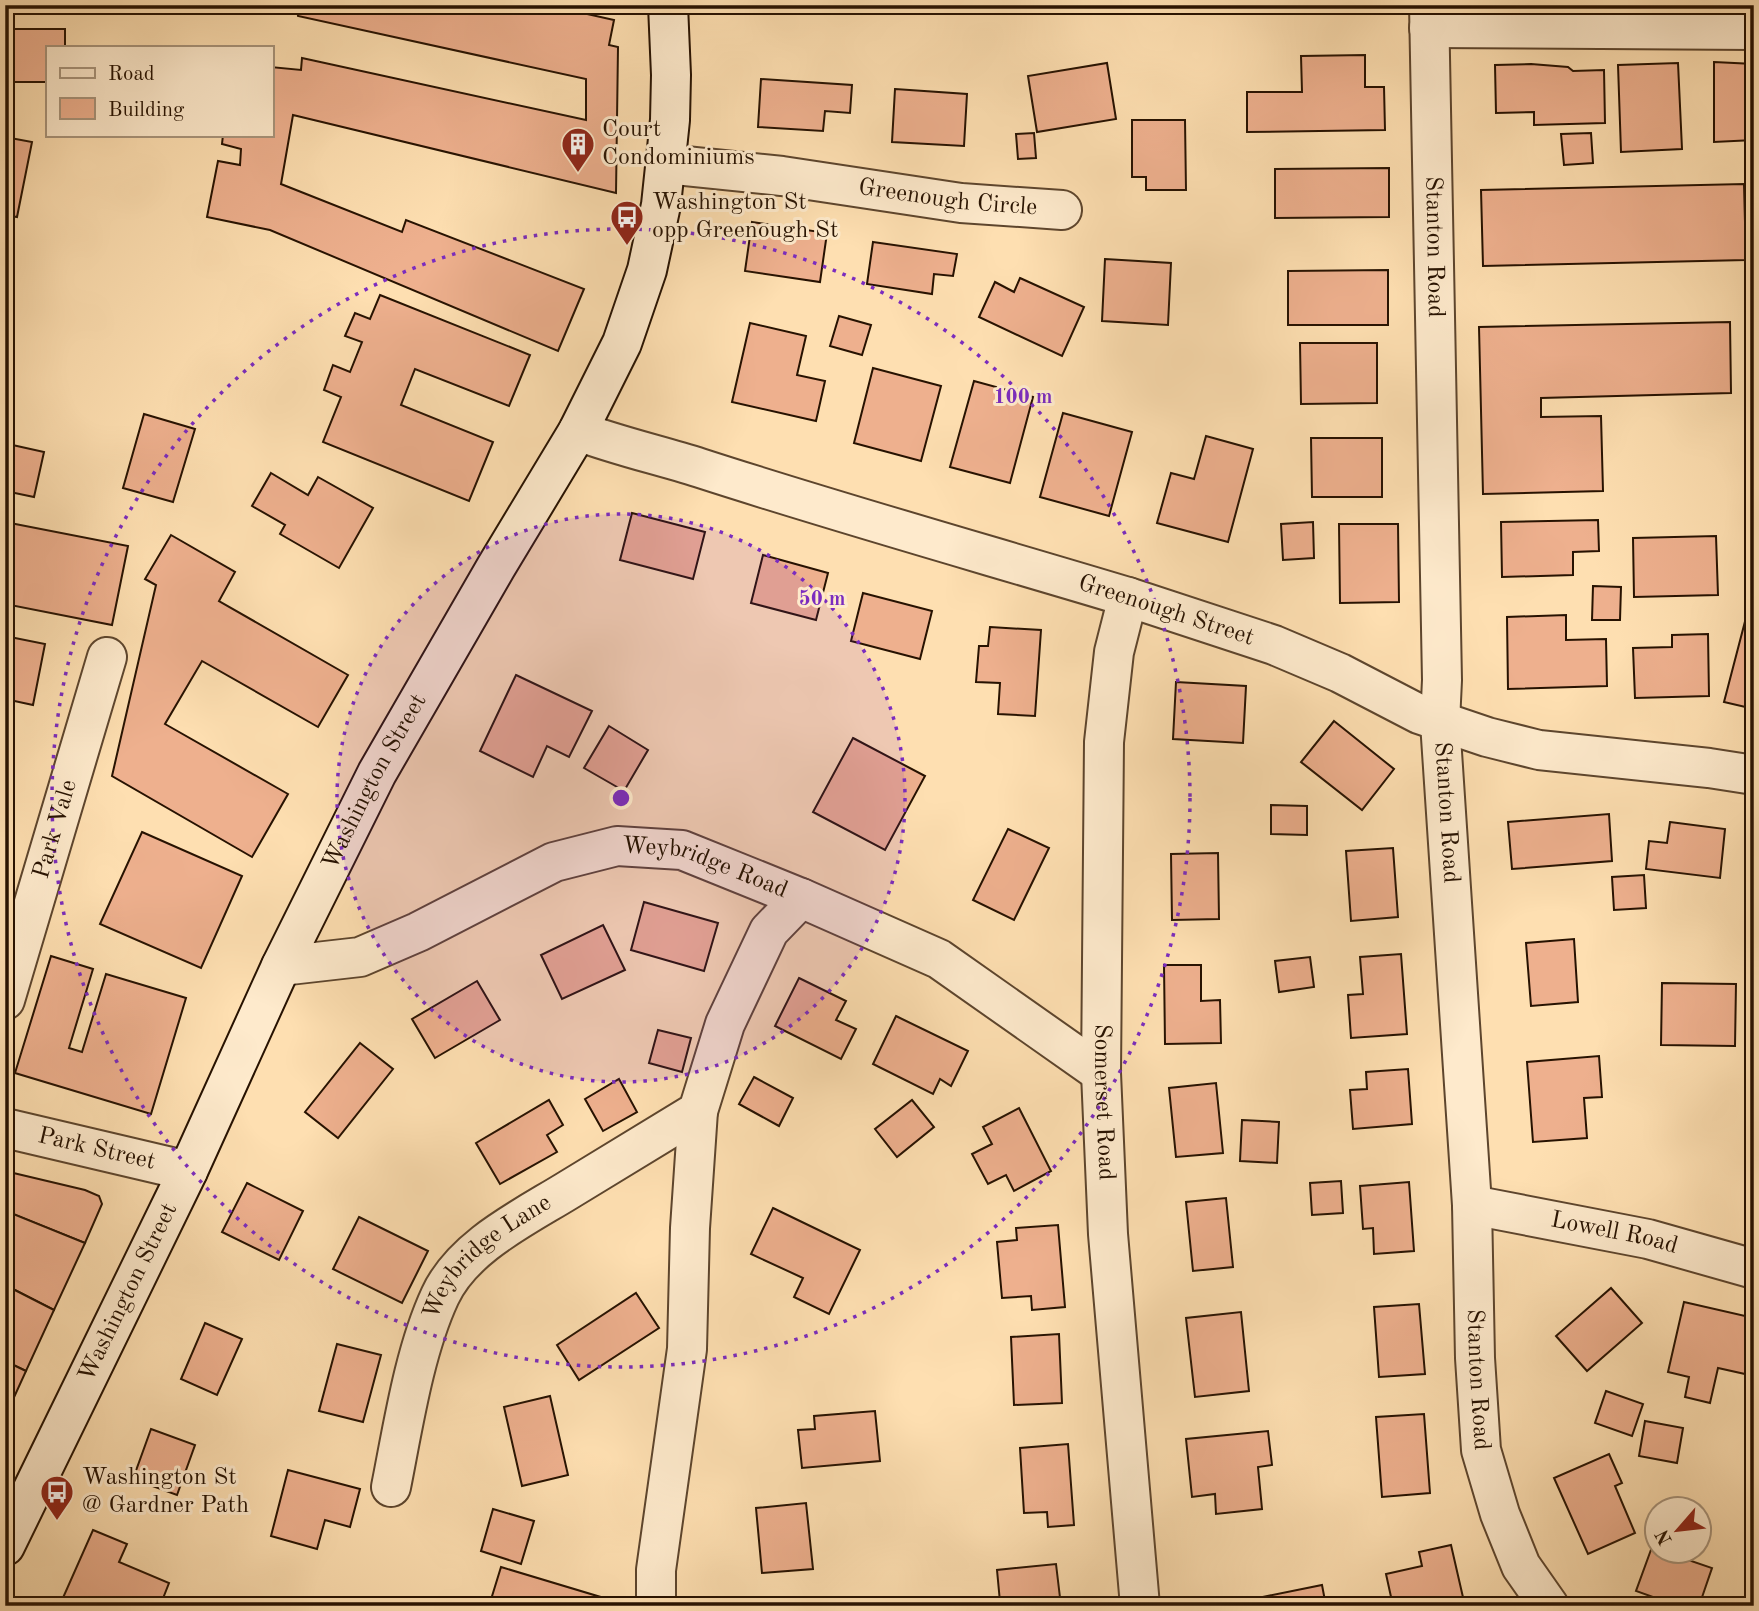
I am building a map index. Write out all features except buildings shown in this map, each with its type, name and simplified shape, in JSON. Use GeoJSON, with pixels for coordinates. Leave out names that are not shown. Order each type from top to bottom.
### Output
{"type":"FeatureCollection","features":[{"type":"Feature","properties":{"kind":"street","name":"Washington Street"},"geometry":{"type":"LineString","coordinates":[[5,1546],[188,1171],[281,967],[377,773],[578,430],[622,343],[640,294],[653,245],[666,164],[671,75],[668,5]]}},
{"type":"Feature","properties":{"kind":"street"},"geometry":{"type":"LineString","coordinates":[[1429,17],[1754,30]]}},
{"type":"Feature","properties":{"kind":"street","name":"Stanton Road"},"geometry":{"type":"LineString","coordinates":[[1429,17],[1440,722],[1472,1205],[1475,1358],[1481,1450],[1500,1514],[1521,1566],[1549,1606]]}},
{"type":"Feature","properties":{"kind":"street","name":"Greenough Circle"},"geometry":{"type":"LineString","coordinates":[[666,164],[782,176],[961,203],[1062,209]]}},
{"type":"Feature","properties":{"kind":"street","name":"Greenough Street"},"geometry":{"type":"LineString","coordinates":[[578,430],[614,445],[685,463],[1128,597],[1284,649],[1440,722],[1539,750],[1754,775]]}},
{"type":"Feature","properties":{"kind":"street","name":"Somerset Road"},"geometry":{"type":"LineString","coordinates":[[1128,597],[1114,652],[1104,742],[1101,1073],[1108,1234],[1140,1606]]}},
{"type":"Feature","properties":{"kind":"street","name":"Park Vale"},"geometry":{"type":"LineString","coordinates":[[5,1000],[107,657]]}},
{"type":"Feature","properties":{"kind":"street","name":"Weybridge Road"},"geometry":{"type":"LineString","coordinates":[[281,967],[360,957],[418,932],[554,862],[617,846],[682,850],[801,898],[939,959],[1101,1073]]}},
{"type":"Feature","properties":{"kind":"street"},"geometry":{"type":"LineString","coordinates":[[656,1606],[656,1570],[687,1349],[690,1228],[698,1111],[725,1024],[769,931],[801,898]]}},
{"type":"Feature","properties":{"kind":"street","name":"Weybridge Lane"},"geometry":{"type":"LineString","coordinates":[[391,1487],[414,1379],[440,1296],[450,1279],[467,1260],[509,1227],[698,1111]]}},
{"type":"Feature","properties":{"kind":"street","name":"Park Street"},"geometry":{"type":"LineString","coordinates":[[5,1128],[188,1171]]}},
{"type":"Feature","properties":{"kind":"street","name":"Lowell Road"},"geometry":{"type":"LineString","coordinates":[[1472,1205],[1648,1239],[1754,1269]]}},
{"type":"Feature","properties":{"kind":"place","name":"Court Condominiums"},"geometry":{"type":"Point","coordinates":[578,174]}},
{"type":"Feature","properties":{"kind":"place","name":"Washington St opp Greenough St"},"geometry":{"type":"Point","coordinates":[627,247]}},
{"type":"Feature","properties":{"kind":"place","name":"Washington St @ Gardner Path"},"geometry":{"type":"Point","coordinates":[57,1522]}}]}
